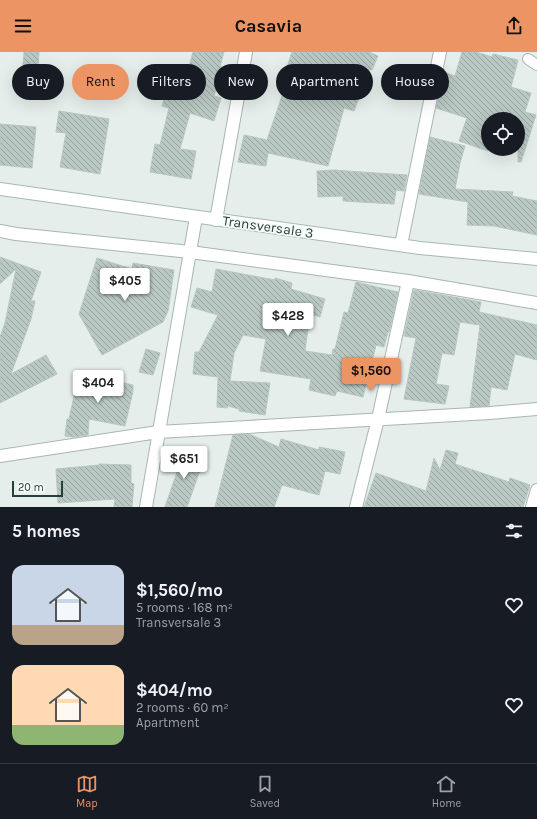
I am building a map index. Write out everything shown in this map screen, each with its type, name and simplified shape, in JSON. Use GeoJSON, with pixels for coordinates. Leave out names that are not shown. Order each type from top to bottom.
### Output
{"type":"FeatureCollection","features":[{"type":"Feature","properties":{"kind":"street"},"geometry":{"type":"LineString","coordinates":[[216,220],[246,52]]}},
{"type":"Feature","properties":{"kind":"street"},"geometry":{"type":"LineString","coordinates":[[401,245],[440,52]]}},
{"type":"Feature","properties":{"kind":"street","name":"Transversale 3"},"geometry":{"type":"LineString","coordinates":[[0,190],[420,248],[537,259]]}},
{"type":"Feature","properties":{"kind":"street"},"geometry":{"type":"LineString","coordinates":[[146,507],[196,217]]}},
{"type":"Feature","properties":{"kind":"street"},"geometry":{"type":"LineString","coordinates":[[0,231],[24,235],[190,252],[408,281],[537,303]]}},
{"type":"Feature","properties":{"kind":"street"},"geometry":{"type":"LineString","coordinates":[[356,507],[378,419],[408,281]]}},
{"type":"Feature","properties":{"kind":"street"},"geometry":{"type":"LineString","coordinates":[[0,456],[158,432],[537,409]]}},
{"type":"Feature","properties":{"kind":"street"},"geometry":{"type":"LineString","coordinates":[[532,507],[537,490]]}},
{"type":"Feature","properties":{"kind":"lane"},"geometry":{"type":"LineString","coordinates":[[528,58],[537,65]]}},
{"type":"Feature","properties":{"kind":"building"},"geometry":{"type":"Polygon","coordinates":[[[24,52],[39,52],[38,64],[23,64],[24,52]]]}},
{"type":"Feature","properties":{"kind":"building"},"geometry":{"type":"Polygon","coordinates":[[[193,52],[224,52],[221,64],[214,64],[214,100],[220,100],[214,121],[190,113],[180,149],[196,151],[191,179],[150,172],[155,144],[160,145],[169,108],[162,106],[164,100],[206,100],[206,64],[190,64],[193,52]]]}},
{"type":"Feature","properties":{"kind":"building"},"geometry":{"type":"Polygon","coordinates":[[[292,52],[369,52],[378,56],[373,68],[373,64],[288,64],[292,52]]]}},
{"type":"Feature","properties":{"kind":"building"},"geometry":{"type":"Polygon","coordinates":[[[462,52],[476,52],[492,57],[493,54],[518,60],[511,87],[531,93],[525,112],[481,112],[481,149],[459,141],[467,118],[436,108],[438,100],[449,100],[449,74],[455,76],[462,52]]]}},
{"type":"Feature","properties":{"kind":"building"},"geometry":{"type":"Polygon","coordinates":[[[281,100],[358,100],[354,111],[344,108],[328,166],[268,153],[266,166],[238,162],[244,135],[267,140],[281,100]]]}},
{"type":"Feature","properties":{"kind":"building"},"geometry":{"type":"Polygon","coordinates":[[[59,111],[109,119],[100,174],[60,167],[66,133],[56,132],[59,111]]]}},
{"type":"Feature","properties":{"kind":"building"},"geometry":{"type":"Polygon","coordinates":[[[525,112],[536,115],[525,149],[525,112]]]}},
{"type":"Feature","properties":{"kind":"building"},"geometry":{"type":"Polygon","coordinates":[[[0,124],[36,127],[32,168],[0,165],[0,124]]]}},
{"type":"Feature","properties":{"kind":"building"},"geometry":{"type":"Polygon","coordinates":[[[430,137],[465,146],[455,189],[513,192],[512,196],[537,201],[537,235],[494,226],[467,225],[468,202],[419,194],[430,137]]]}},
{"type":"Feature","properties":{"kind":"building"},"geometry":{"type":"Polygon","coordinates":[[[518,156],[523,156],[521,162],[518,162],[518,156]]]}},
{"type":"Feature","properties":{"kind":"building"},"geometry":{"type":"Polygon","coordinates":[[[334,170],[407,175],[404,191],[396,190],[394,204],[343,201],[343,196],[318,197],[317,171],[334,170]]]}},
{"type":"Feature","properties":{"kind":"building"},"geometry":{"type":"Polygon","coordinates":[[[0,257],[41,272],[31,301],[35,301],[31,319],[11,374],[46,355],[57,374],[0,403],[0,337],[5,323],[16,269],[0,284],[0,257]]]}},
{"type":"Feature","properties":{"kind":"building"},"geometry":{"type":"Polygon","coordinates":[[[97,258],[132,269],[133,263],[174,270],[168,311],[163,322],[102,355],[79,314],[97,258]]]}},
{"type":"Feature","properties":{"kind":"building"},"geometry":{"type":"Polygon","coordinates":[[[216,269],[275,280],[275,278],[292,283],[291,289],[325,299],[320,317],[310,314],[305,351],[332,355],[333,349],[335,349],[344,312],[348,313],[356,282],[398,292],[384,347],[376,345],[363,397],[337,391],[335,396],[309,390],[311,379],[260,371],[266,339],[243,335],[234,353],[230,381],[270,383],[265,415],[239,411],[239,409],[228,406],[227,408],[217,407],[218,377],[193,374],[195,352],[199,352],[218,315],[191,307],[197,288],[212,292],[216,269]]]}},
{"type":"Feature","properties":{"kind":"building"},"geometry":{"type":"Polygon","coordinates":[[[414,290],[481,302],[479,312],[537,325],[537,360],[515,354],[507,390],[491,387],[489,406],[470,407],[480,325],[460,322],[454,355],[442,353],[436,384],[449,386],[445,404],[404,399],[416,338],[404,336],[414,290]]]}},
{"type":"Feature","properties":{"kind":"building"},"geometry":{"type":"Polygon","coordinates":[[[146,349],[160,353],[153,375],[139,372],[146,349]]]}},
{"type":"Feature","properties":{"kind":"building"},"geometry":{"type":"Polygon","coordinates":[[[79,373],[133,385],[125,426],[89,419],[88,435],[73,437],[65,436],[67,419],[69,419],[79,373]]]}},
{"type":"Feature","properties":{"kind":"building"},"geometry":{"type":"Polygon","coordinates":[[[249,434],[279,447],[281,439],[319,450],[319,447],[345,452],[340,474],[325,471],[319,495],[282,485],[274,507],[215,507],[233,435],[249,434]]]}},
{"type":"Feature","properties":{"kind":"building"},"geometry":{"type":"Polygon","coordinates":[[[446,450],[458,453],[455,464],[509,482],[510,478],[530,485],[523,507],[364,507],[376,473],[426,491],[434,458],[440,470],[446,450]]]}},
{"type":"Feature","properties":{"kind":"building"},"geometry":{"type":"Polygon","coordinates":[[[178,451],[204,459],[187,507],[165,507],[178,469],[173,467],[178,451]]]}},
{"type":"Feature","properties":{"kind":"building"},"geometry":{"type":"Polygon","coordinates":[[[99,464],[131,465],[131,483],[134,484],[132,507],[114,507],[115,499],[58,503],[56,469],[99,464]]]}}]}
